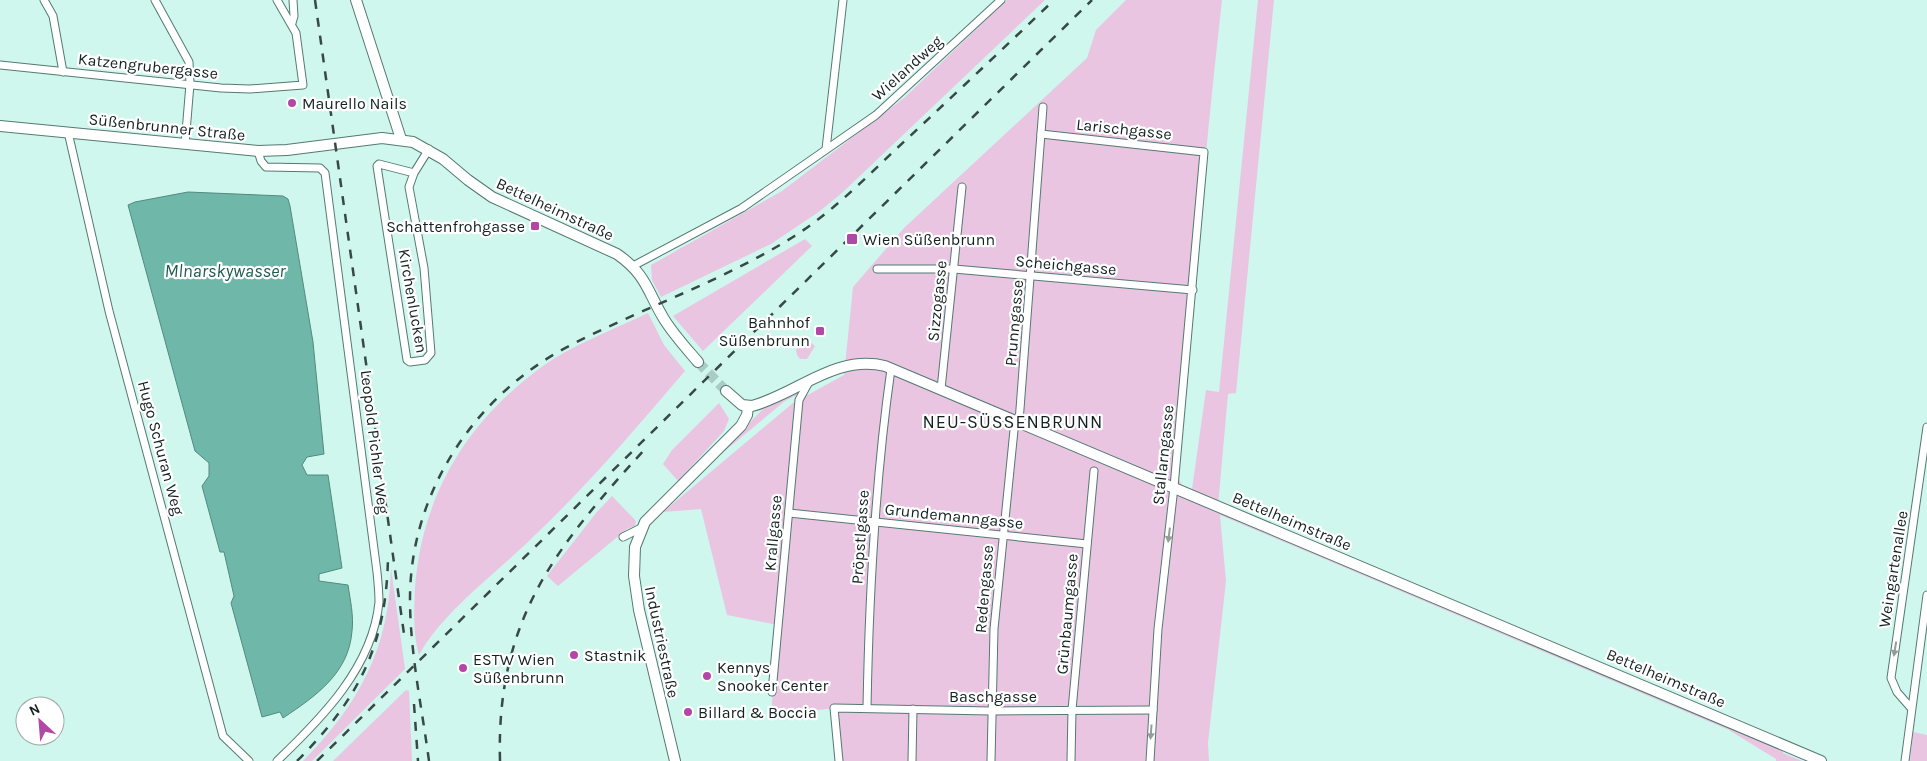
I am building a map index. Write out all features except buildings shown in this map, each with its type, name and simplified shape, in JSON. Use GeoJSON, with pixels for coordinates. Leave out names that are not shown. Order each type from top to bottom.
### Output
{"type":"FeatureCollection","features":[{"type":"Feature","properties":{"kind":"street"},"geometry":{"type":"LineString","coordinates":[[44,0],[53,16],[63,72]]}},
{"type":"Feature","properties":{"kind":"street"},"geometry":{"type":"LineString","coordinates":[[155,0],[171,26],[189,62],[190,84],[185,144]]}},
{"type":"Feature","properties":{"kind":"street"},"geometry":{"type":"LineString","coordinates":[[277,0],[292,23]]}},
{"type":"Feature","properties":{"kind":"street"},"geometry":{"type":"LineString","coordinates":[[292,23],[294,16],[293,0]]}},
{"type":"Feature","properties":{"kind":"street"},"geometry":{"type":"LineString","coordinates":[[356,0],[401,139]]}},
{"type":"Feature","properties":{"kind":"street"},"geometry":{"type":"LineString","coordinates":[[826,149],[843,0]]}},
{"type":"Feature","properties":{"kind":"street","name":"Wielandweg"},"geometry":{"type":"LineString","coordinates":[[633,266],[742,208],[876,114],[1001,0]]}},
{"type":"Feature","properties":{"kind":"street","name":"Katzengrubergasse"},"geometry":{"type":"LineString","coordinates":[[0,65],[250,89],[303,85],[299,44],[292,23]]}},
{"type":"Feature","properties":{"kind":"street","name":"Prunngasse"},"geometry":{"type":"LineString","coordinates":[[1017,420],[1032,275],[1043,107]]}},
{"type":"Feature","properties":{"kind":"street","name":"Süßenbrunner Straße"},"geometry":{"type":"LineString","coordinates":[[0,126],[258,151],[330,145]]}},
{"type":"Feature","properties":{"kind":"street","name":"Hugo Schuran Weg"},"geometry":{"type":"LineString","coordinates":[[68,132],[109,311],[223,736],[249,761]]}},
{"type":"Feature","properties":{"kind":"street","name":"Larischgasse"},"geometry":{"type":"LineString","coordinates":[[1041,134],[1204,152]]}},
{"type":"Feature","properties":{"kind":"street","name":"Bettelheimstraße"},"geometry":{"type":"LineString","coordinates":[[330,145],[368,139],[401,139],[429,149],[492,197],[617,254],[633,266],[652,293],[663,318],[675,336],[698,362]]}},
{"type":"Feature","properties":{"kind":"street","name":"Kirchenlucken"},"geometry":{"type":"LineString","coordinates":[[414,173],[379,164],[377,166],[407,360],[410,362],[425,360],[431,353],[424,268],[410,195],[410,180],[429,149]]}},
{"type":"Feature","properties":{"kind":"street","name":"Leopold Pichler Weg"},"geometry":{"type":"LineString","coordinates":[[258,151],[260,160],[266,166],[320,168],[325,173],[377,572],[379,603],[360,663],[318,722],[277,761]]}},
{"type":"Feature","properties":{"kind":"street","name":"Stallarngasse"},"geometry":{"type":"LineString","coordinates":[[1150,761],[1158,629],[1193,290],[1204,152]]}},
{"type":"Feature","properties":{"kind":"street","name":"Sizzogasse"},"geometry":{"type":"LineString","coordinates":[[941,389],[962,187]]}},
{"type":"Feature","properties":{"kind":"street","name":"Scheichgasse"},"geometry":{"type":"LineString","coordinates":[[877,269],[954,269],[1193,290]]}},
{"type":"Feature","properties":{"kind":"street","name":"Bettelheimstraße"},"geometry":{"type":"LineString","coordinates":[[748,406],[840,368],[860,364],[873,364],[891,369],[1017,420],[1821,761]]}},
{"type":"Feature","properties":{"kind":"street","name":"Pröpstlgasse"},"geometry":{"type":"LineString","coordinates":[[867,708],[868,614],[873,521],[891,369]]}},
{"type":"Feature","properties":{"kind":"street","name":"Krallgasse"},"geometry":{"type":"LineString","coordinates":[[772,692],[799,400],[810,380]]}},
{"type":"Feature","properties":{"kind":"street"},"geometry":{"type":"LineString","coordinates":[[623,537],[641,528],[740,426],[747,415],[748,406],[740,403],[726,391]]}},
{"type":"Feature","properties":{"kind":"street","name":"Redengasse"},"geometry":{"type":"LineString","coordinates":[[991,761],[994,629],[1002,534],[1017,420]]}},
{"type":"Feature","properties":{"kind":"street","name":"Weingartenallee"},"geometry":{"type":"LineString","coordinates":[[1910,708],[1897,692],[1891,678],[1927,427]]}},
{"type":"Feature","properties":{"kind":"street","name":"Grünbaumgasse"},"geometry":{"type":"LineString","coordinates":[[1071,761],[1072,710],[1094,471]]}},
{"type":"Feature","properties":{"kind":"street","name":"Grundemanngasse"},"geometry":{"type":"LineString","coordinates":[[788,513],[1087,544]]}},
{"type":"Feature","properties":{"kind":"street","name":"Industriestraße"},"geometry":{"type":"LineString","coordinates":[[641,528],[634,556],[635,587],[650,660],[675,761]]}},
{"type":"Feature","properties":{"kind":"street"},"geometry":{"type":"LineString","coordinates":[[1905,761],[1910,708],[1927,596]]}},
{"type":"Feature","properties":{"kind":"street","name":"Baschgasse"},"geometry":{"type":"LineString","coordinates":[[839,761],[834,708],[991,711],[1153,710]]}},
{"type":"Feature","properties":{"kind":"street"},"geometry":{"type":"LineString","coordinates":[[912,761],[913,709]]}},
{"type":"Feature","properties":{"kind":"shaded area"},"geometry":{"type":"Polygon","coordinates":[[[1007,0],[1045,0],[843,192],[820,211],[771,244],[661,297],[652,280],[651,265],[782,191],[904,98],[1007,0]]]}},
{"type":"Feature","properties":{"kind":"shaded area"},"geometry":{"type":"Polygon","coordinates":[[[1126,0],[1222,0],[1178,477],[1182,485],[1192,489],[1206,390],[1219,392],[1258,0],[1274,0],[1236,393],[1228,394],[1218,506],[1783,750],[1783,753],[1802,761],[1776,761],[1776,759],[1729,730],[1220,515],[1226,581],[1208,743],[1209,761],[839,761],[834,708],[771,716],[778,625],[727,615],[701,509],[663,512],[793,403],[844,375],[853,287],[904,228],[1087,58],[1096,30],[1126,0]]]}},
{"type":"Feature","properties":{"kind":"shaded area"},"geometry":{"type":"Polygon","coordinates":[[[805,239],[812,246],[703,351],[673,316],[805,239]]]}},
{"type":"Feature","properties":{"kind":"shaded area"},"geometry":{"type":"Polygon","coordinates":[[[648,313],[664,345],[685,371],[574,497],[520,550],[456,608],[429,639],[419,655],[414,613],[419,554],[427,521],[439,491],[471,435],[492,410],[516,387],[543,366],[581,344],[648,313]]]}},
{"type":"Feature","properties":{"kind":"shaded area"},"geometry":{"type":"Polygon","coordinates":[[[809,341],[815,346],[807,359],[800,359],[796,350],[801,343],[809,341]]]}},
{"type":"Feature","properties":{"kind":"shaded area"},"geometry":{"type":"Polygon","coordinates":[[[801,389],[801,393],[785,401],[709,464],[763,409],[801,389]]]}},
{"type":"Feature","properties":{"kind":"shaded area"},"geometry":{"type":"Polygon","coordinates":[[[719,403],[729,419],[724,431],[678,481],[663,464],[672,450],[719,403]]]}},
{"type":"Feature","properties":{"kind":"shaded area"},"geometry":{"type":"Polygon","coordinates":[[[612,496],[636,521],[635,526],[627,529],[558,586],[547,576],[596,513],[612,496]]]}},
{"type":"Feature","properties":{"kind":"shaded area"},"geometry":{"type":"Polygon","coordinates":[[[391,568],[405,669],[312,761],[303,761],[340,718],[367,674],[377,650],[384,624],[389,597],[391,568]]]}},
{"type":"Feature","properties":{"kind":"shaded area"},"geometry":{"type":"Polygon","coordinates":[[[406,690],[409,691],[412,761],[333,761],[406,690]]]}},
{"type":"Feature","properties":{"kind":"shaded area"},"geometry":{"type":"Polygon","coordinates":[[[1913,732],[1927,735],[1927,761],[1910,761],[1913,732]]]}},
{"type":"Feature","properties":{"kind":"water","name":"Mlnarskywasser"},"geometry":{"type":"Polygon","coordinates":[[[188,192],[283,196],[288,199],[290,206],[313,342],[324,454],[307,457],[302,465],[307,475],[328,475],[342,568],[319,574],[319,581],[348,585],[352,608],[352,625],[350,646],[338,671],[319,692],[283,718],[280,712],[262,717],[231,603],[234,596],[224,552],[220,552],[202,486],[209,476],[209,463],[195,451],[128,205],[188,192]]]}},
{"type":"Feature","properties":{"kind":"tunnel"},"geometry":{"type":"LineString","coordinates":[[698,362],[726,391]]}},
{"type":"Feature","properties":{"kind":"railway"},"geometry":{"type":"LineString","coordinates":[[315,0],[405,641]]}},
{"type":"Feature","properties":{"kind":"railway"},"geometry":{"type":"LineString","coordinates":[[429,761],[412,640],[410,599],[413,559],[422,521],[436,485],[454,451],[477,419],[504,391],[535,367],[569,346],[711,281],[766,253],[809,226],[853,190],[1054,0]]}},
{"type":"Feature","properties":{"kind":"railway"},"geometry":{"type":"LineString","coordinates":[[317,761],[1092,0]]}},
{"type":"Feature","properties":{"kind":"railway"},"geometry":{"type":"LineString","coordinates":[[500,761],[501,711],[508,667],[520,626],[537,589],[559,554],[584,520],[645,449]]}},
{"type":"Feature","properties":{"kind":"railway"},"geometry":{"type":"LineString","coordinates":[[297,761],[319,738],[337,715],[353,692],[365,668],[375,643],[382,616],[388,555]]}},
{"type":"Feature","properties":{"kind":"railway"},"geometry":{"type":"LineString","coordinates":[[414,704],[418,761]]}},
{"type":"Feature","properties":{"kind":"place","name":"Maurello Nails"},"geometry":{"type":"Point","coordinates":[292,103]}},
{"type":"Feature","properties":{"kind":"place","name":"Schattenfrohgasse"},"geometry":{"type":"Point","coordinates":[535,226]}},
{"type":"Feature","properties":{"kind":"place","name":"Wien Süßenbrunn"},"geometry":{"type":"Point","coordinates":[852,239]}},
{"type":"Feature","properties":{"kind":"place","name":"Bahnhof Süßenbrunn"},"geometry":{"type":"Point","coordinates":[820,331]}},
{"type":"Feature","properties":{"kind":"place","name":"Stastnik"},"geometry":{"type":"Point","coordinates":[574,655]}},
{"type":"Feature","properties":{"kind":"place","name":"ESTW Wien Süßenbrunn"},"geometry":{"type":"Point","coordinates":[463,668]}},
{"type":"Feature","properties":{"kind":"place","name":"Kennys Snooker Center"},"geometry":{"type":"Point","coordinates":[707,676]}},
{"type":"Feature","properties":{"kind":"place","name":"Billard & Boccia"},"geometry":{"type":"Point","coordinates":[688,712]}},
{"type":"Feature","properties":{"kind":"district","name":"NEU-SÜSSENBRUNN"},"geometry":{"type":"Point","coordinates":[1013,422]}}]}
